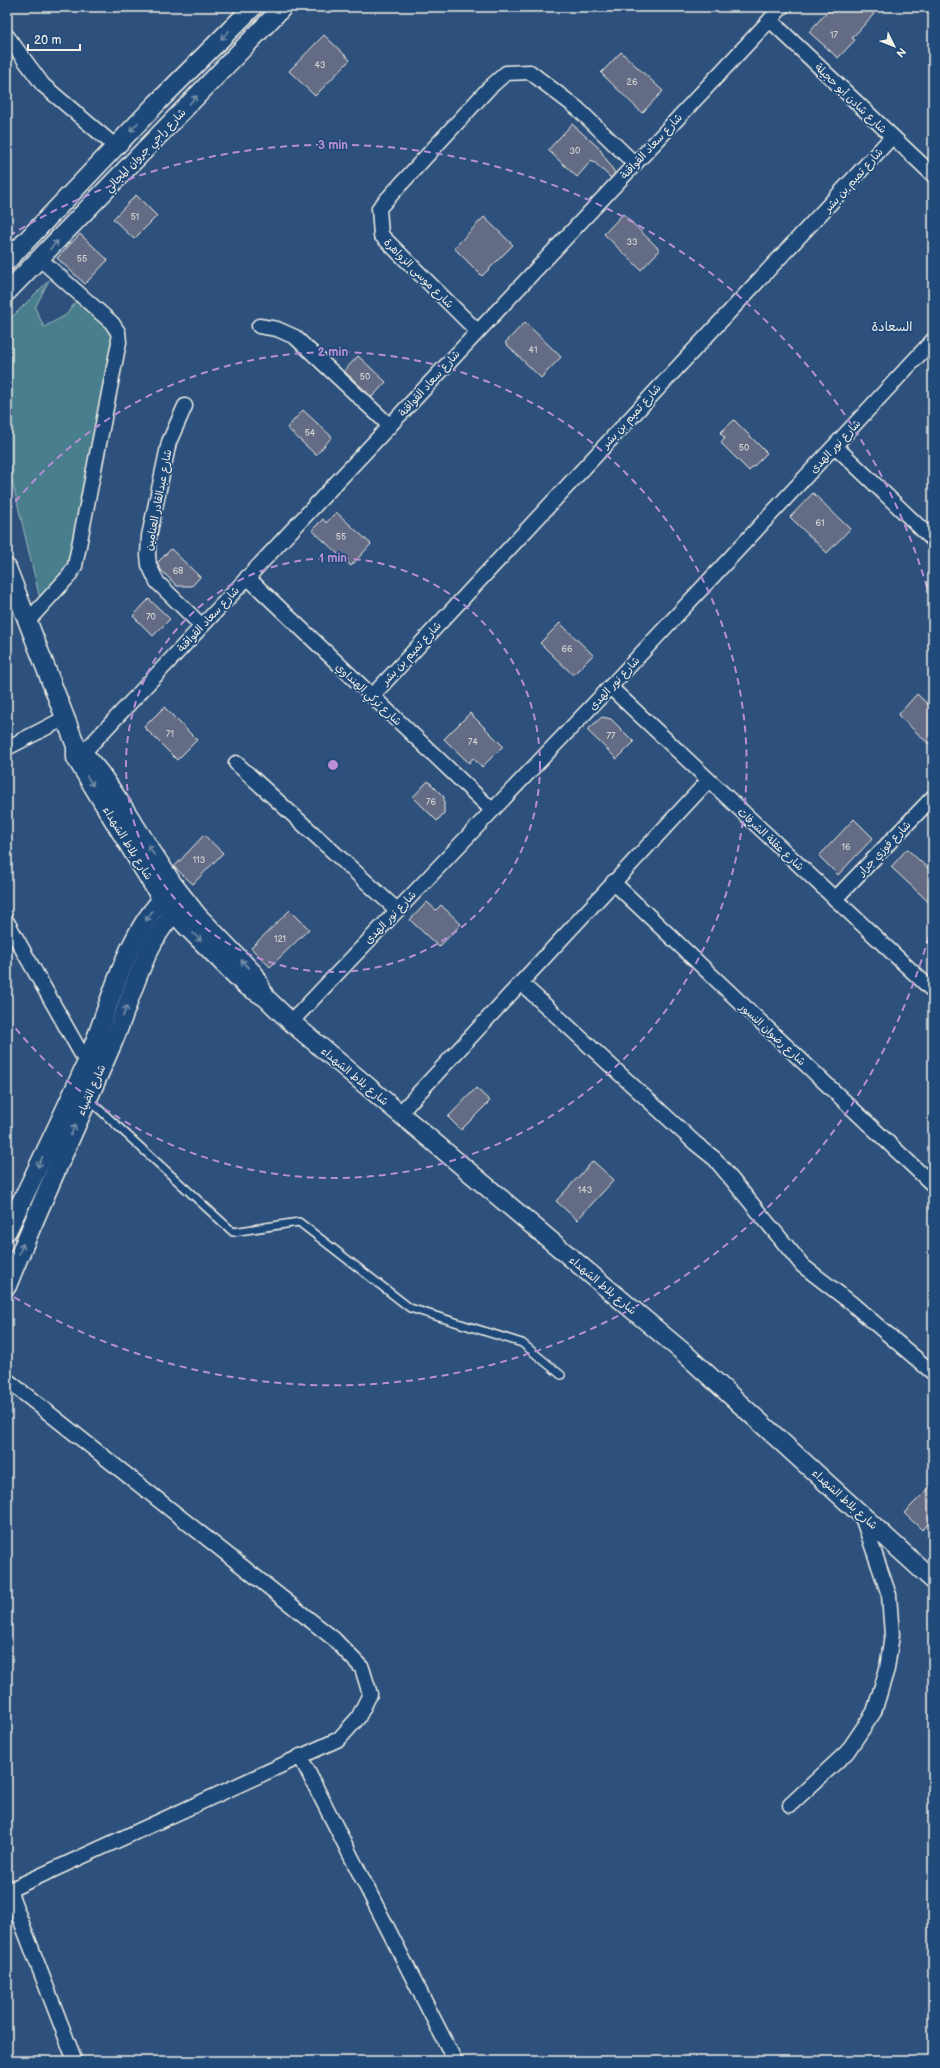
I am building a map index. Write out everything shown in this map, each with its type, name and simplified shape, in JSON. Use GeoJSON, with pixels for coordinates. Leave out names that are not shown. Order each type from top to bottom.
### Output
{"type":"FeatureCollection","features":[{"type":"Feature","properties":{"kind":"street"},"geometry":{"type":"LineString","coordinates":[[7,261],[157,102],[253,7]]}},
{"type":"Feature","properties":{"kind":"street","name":"شارع راجي جروان المجالي"},"geometry":{"type":"LineString","coordinates":[[7,292],[40,260],[283,7]]}},
{"type":"Feature","properties":{"kind":"street","name":"شارع سعاد القواقنة"},"geometry":{"type":"LineString","coordinates":[[79,752],[247,578],[634,163],[782,7]]}},
{"type":"Feature","properties":{"kind":"street","name":"شارع شادن أبو حجيلة"},"geometry":{"type":"LineString","coordinates":[[770,20],[933,176]]}},
{"type":"Feature","properties":{"kind":"street"},"geometry":{"type":"LineString","coordinates":[[7,36],[43,85],[115,146]]}},
{"type":"Feature","properties":{"kind":"street","name":"شارع موسى الزواهرة"},"geometry":{"type":"LineString","coordinates":[[477,331],[381,235],[379,208],[488,89],[506,73],[530,72],[578,109],[634,163]]}},
{"type":"Feature","properties":{"kind":"street"},"geometry":{"type":"LineString","coordinates":[[157,102],[174,120]]}},
{"type":"Feature","properties":{"kind":"street","name":"شارع تميم بن بشر"},"geometry":{"type":"LineString","coordinates":[[372,696],[892,137]]}},
{"type":"Feature","properties":{"kind":"street"},"geometry":{"type":"LineString","coordinates":[[27,622],[69,576],[75,566],[119,342],[118,332],[112,323],[40,260]]}},
{"type":"Feature","properties":{"kind":"street"},"geometry":{"type":"LineString","coordinates":[[259,326],[277,329],[295,337],[390,426]]}},
{"type":"Feature","properties":{"kind":"street","name":"شارع نور الهدى"},"geometry":{"type":"LineString","coordinates":[[291,1022],[610,687],[933,340]]}},
{"type":"Feature","properties":{"kind":"street","name":"شارع عبدالقادر العنامين"},"geometry":{"type":"LineString","coordinates":[[185,406],[169,442],[149,536],[148,555],[149,565],[158,582],[201,625]]}},
{"type":"Feature","properties":{"kind":"street"},"geometry":{"type":"LineString","coordinates":[[835,446],[933,540]]}},
{"type":"Feature","properties":{"kind":"street","name":"شارع بلاط الشهداء"},"geometry":{"type":"LineString","coordinates":[[7,568],[79,752],[128,813],[168,893],[244,984],[265,997],[291,1022],[683,1352],[933,1580]]}},
{"type":"Feature","properties":{"kind":"street","name":"شارع تركي الهنداوي"},"geometry":{"type":"LineString","coordinates":[[247,578],[492,810]]}},
{"type":"Feature","properties":{"kind":"street","name":"شارع عقلة الشرفات"},"geometry":{"type":"LineString","coordinates":[[610,687],[708,781],[933,991]]}},
{"type":"Feature","properties":{"kind":"street"},"geometry":{"type":"LineString","coordinates":[[7,748],[65,718]]}},
{"type":"Feature","properties":{"kind":"street"},"geometry":{"type":"LineString","coordinates":[[236,763],[397,910]]}},
{"type":"Feature","properties":{"kind":"street"},"geometry":{"type":"LineString","coordinates":[[400,1113],[708,781]]}},
{"type":"Feature","properties":{"kind":"street","name":"شارع فوزي جرار"},"geometry":{"type":"LineString","coordinates":[[835,899],[933,797]]}},
{"type":"Feature","properties":{"kind":"street","name":"شارع رضوان النسور"},"geometry":{"type":"LineString","coordinates":[[613,882],[933,1185]]}},
{"type":"Feature","properties":{"kind":"street","name":"شارع الضياء"},"geometry":{"type":"LineString","coordinates":[[7,1231],[12,1209],[86,1062],[118,978],[148,916],[168,893]]}},
{"type":"Feature","properties":{"kind":"street","name":"شارع الضياء"},"geometry":{"type":"LineString","coordinates":[[7,1286],[87,1098],[113,1041],[136,981],[158,932],[180,907]]}},
{"type":"Feature","properties":{"kind":"street"},"geometry":{"type":"LineString","coordinates":[[7,922],[86,1062]]}},
{"type":"Feature","properties":{"kind":"street"},"geometry":{"type":"LineString","coordinates":[[521,983],[694,1143],[716,1159],[803,1266],[850,1302],[933,1373]]}},
{"type":"Feature","properties":{"kind":"street"},"geometry":{"type":"LineString","coordinates":[[7,1380],[334,1639],[362,1668],[370,1694],[358,1718],[339,1739],[8,1890],[75,2061]]}},
{"type":"Feature","properties":{"kind":"street"},"geometry":{"type":"LineString","coordinates":[[790,1805],[847,1752],[874,1712],[887,1669],[892,1635],[889,1595],[860,1512]]}},
{"type":"Feature","properties":{"kind":"street"},"geometry":{"type":"LineString","coordinates":[[300,1756],[455,2061]]}},
{"type":"Feature","properties":{"kind":"lane"},"geometry":{"type":"LineString","coordinates":[[87,1098],[232,1232],[299,1222],[410,1308],[522,1342],[561,1375]]}},
{"type":"Feature","properties":{"kind":"green space"},"geometry":{"type":"Polygon","coordinates":[[[49,280],[35,308],[44,327],[66,315],[77,300],[113,332],[73,568],[40,599],[7,459],[7,322],[49,280]]]}},
{"type":"Feature","properties":{"kind":"building"},"geometry":{"type":"Polygon","coordinates":[[[831,7],[866,7],[874,14],[852,38],[855,40],[838,58],[809,32],[831,7]]]}},
{"type":"Feature","properties":{"kind":"building"},"geometry":{"type":"Polygon","coordinates":[[[324,35],[350,60],[315,96],[289,71],[324,35]]]}},
{"type":"Feature","properties":{"kind":"building"},"geometry":{"type":"Polygon","coordinates":[[[621,52],[663,91],[642,113],[601,73],[621,52]]]}},
{"type":"Feature","properties":{"kind":"building"},"geometry":{"type":"Polygon","coordinates":[[[572,124],[599,148],[615,173],[611,178],[592,160],[577,177],[548,150],[572,124]]]}},
{"type":"Feature","properties":{"kind":"building"},"geometry":{"type":"Polygon","coordinates":[[[136,195],[157,216],[134,239],[113,219],[136,195]]]}},
{"type":"Feature","properties":{"kind":"building"},"geometry":{"type":"Polygon","coordinates":[[[623,214],[660,250],[641,270],[604,234],[623,214]]]}},
{"type":"Feature","properties":{"kind":"building"},"geometry":{"type":"Polygon","coordinates":[[[484,217],[513,245],[482,276],[454,248],[484,217]]]}},
{"type":"Feature","properties":{"kind":"building"},"geometry":{"type":"Polygon","coordinates":[[[80,234],[108,260],[85,284],[57,258],[80,234]]]}},
{"type":"Feature","properties":{"kind":"building"},"geometry":{"type":"Polygon","coordinates":[[[525,322],[561,357],[541,378],[505,343],[525,322]]]}},
{"type":"Feature","properties":{"kind":"building"},"geometry":{"type":"Polygon","coordinates":[[[358,356],[386,382],[372,397],[344,371],[358,356]]]}},
{"type":"Feature","properties":{"kind":"building"},"geometry":{"type":"Polygon","coordinates":[[[303,410],[332,437],[316,455],[287,428],[303,410]]]}},
{"type":"Feature","properties":{"kind":"building"},"geometry":{"type":"Polygon","coordinates":[[[734,420],[767,453],[749,471],[721,443],[725,438],[720,433],[734,420]]]}},
{"type":"Feature","properties":{"kind":"building"},"geometry":{"type":"Polygon","coordinates":[[[813,493],[850,529],[827,553],[790,517],[813,493]]]}},
{"type":"Feature","properties":{"kind":"building"},"geometry":{"type":"Polygon","coordinates":[[[336,512],[371,544],[351,566],[312,530],[323,519],[326,523],[336,512]]]}},
{"type":"Feature","properties":{"kind":"building"},"geometry":{"type":"Polygon","coordinates":[[[171,549],[200,577],[192,586],[177,586],[161,570],[157,563],[171,549]]]}},
{"type":"Feature","properties":{"kind":"building"},"geometry":{"type":"Polygon","coordinates":[[[149,599],[170,619],[153,636],[133,616],[149,599]]]}},
{"type":"Feature","properties":{"kind":"building"},"geometry":{"type":"Polygon","coordinates":[[[560,623],[593,655],[573,675],[540,643],[560,623]]]}},
{"type":"Feature","properties":{"kind":"building"},"geometry":{"type":"Polygon","coordinates":[[[917,694],[933,709],[933,748],[898,715],[917,694]]]}},
{"type":"Feature","properties":{"kind":"building"},"geometry":{"type":"Polygon","coordinates":[[[164,707],[197,740],[177,760],[144,727],[164,707]]]}},
{"type":"Feature","properties":{"kind":"building"},"geometry":{"type":"Polygon","coordinates":[[[470,713],[503,746],[482,767],[473,758],[469,763],[444,739],[470,713]]]}},
{"type":"Feature","properties":{"kind":"building"},"geometry":{"type":"Polygon","coordinates":[[[602,717],[611,719],[634,742],[617,759],[587,730],[602,717]]]}},
{"type":"Feature","properties":{"kind":"building"},"geometry":{"type":"Polygon","coordinates":[[[428,781],[444,797],[444,813],[437,821],[413,797],[428,781]]]}},
{"type":"Feature","properties":{"kind":"building"},"geometry":{"type":"Polygon","coordinates":[[[854,819],[873,838],[838,875],[819,856],[854,819]]]}},
{"type":"Feature","properties":{"kind":"building"},"geometry":{"type":"Polygon","coordinates":[[[204,835],[223,853],[193,884],[174,867],[204,835]]]}},
{"type":"Feature","properties":{"kind":"building"},"geometry":{"type":"Polygon","coordinates":[[[907,849],[933,873],[933,906],[891,867],[907,849]]]}},
{"type":"Feature","properties":{"kind":"building"},"geometry":{"type":"Polygon","coordinates":[[[427,902],[436,910],[441,905],[461,924],[439,947],[410,920],[427,902]]]}},
{"type":"Feature","properties":{"kind":"building"},"geometry":{"type":"Polygon","coordinates":[[[290,910],[309,929],[270,967],[251,948],[290,910]]]}},
{"type":"Feature","properties":{"kind":"building"},"geometry":{"type":"Polygon","coordinates":[[[476,1088],[490,1101],[461,1130],[448,1117],[476,1088]]]}},
{"type":"Feature","properties":{"kind":"building"},"geometry":{"type":"Polygon","coordinates":[[[593,1161],[614,1180],[577,1220],[556,1201],[593,1161]]]}},
{"type":"Feature","properties":{"kind":"building"},"geometry":{"type":"Polygon","coordinates":[[[933,1484],[933,1519],[922,1530],[904,1513],[933,1484]]]}},
{"type":"Feature","properties":{"kind":"district","name":"السعادة"},"geometry":{"type":"Point","coordinates":[892,326]}}]}
